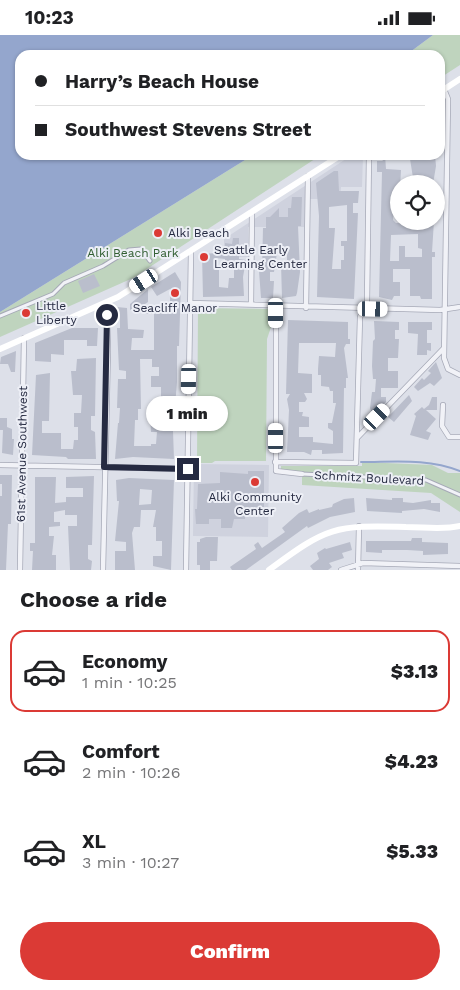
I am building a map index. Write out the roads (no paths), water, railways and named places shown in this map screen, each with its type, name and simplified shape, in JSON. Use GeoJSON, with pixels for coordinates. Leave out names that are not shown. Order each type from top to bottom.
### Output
{"type":"FeatureCollection","features":[{"type":"Feature","properties":{"kind":"main road"},"geometry":{"type":"LineString","coordinates":[[445,89],[460,79]]}},
{"type":"Feature","properties":{"kind":"main road"},"geometry":{"type":"LineString","coordinates":[[0,349],[125,293],[333,160]]}},
{"type":"Feature","properties":{"kind":"main road"},"geometry":{"type":"LineString","coordinates":[[269,570],[307,541],[340,528],[359,526],[442,528],[460,526]]}},
{"type":"Feature","properties":{"kind":"street"},"geometry":{"type":"LineString","coordinates":[[445,95],[448,99],[444,348],[446,366],[451,372],[460,375]]}},
{"type":"Feature","properties":{"kind":"street"},"geometry":{"type":"LineString","coordinates":[[276,307],[275,462],[356,463],[360,317],[367,301],[369,160]]}},
{"type":"Feature","properties":{"kind":"street"},"geometry":{"type":"LineString","coordinates":[[306,307],[308,176]]}},
{"type":"Feature","properties":{"kind":"street"},"geometry":{"type":"LineString","coordinates":[[252,212],[252,304]]}},
{"type":"Feature","properties":{"kind":"street"},"geometry":{"type":"LineString","coordinates":[[0,316],[53,294],[64,283],[103,266],[132,248],[141,249],[150,261]]}},
{"type":"Feature","properties":{"kind":"street"},"geometry":{"type":"LineString","coordinates":[[186,570],[190,251]]}},
{"type":"Feature","properties":{"kind":"street"},"geometry":{"type":"LineString","coordinates":[[190,303],[363,309],[445,309],[460,307]]}},
{"type":"Feature","properties":{"kind":"street"},"geometry":{"type":"LineString","coordinates":[[102,570],[108,350],[107,315],[103,304]]}},
{"type":"Feature","properties":{"kind":"street","name":"61st Avenue Southwest"},"geometry":{"type":"LineString","coordinates":[[20,570],[24,338]]}},
{"type":"Feature","properties":{"kind":"street"},"geometry":{"type":"LineString","coordinates":[[357,438],[444,348]]}},
{"type":"Feature","properties":{"kind":"street"},"geometry":{"type":"LineString","coordinates":[[443,405],[442,426],[447,436],[452,438],[460,437]]}},
{"type":"Feature","properties":{"kind":"street","name":"Schmitz Boulevard"},"geometry":{"type":"LineString","coordinates":[[275,462],[276,471],[426,480],[460,495]]}},
{"type":"Feature","properties":{"kind":"street"},"geometry":{"type":"LineString","coordinates":[[0,465],[188,469]]}},
{"type":"Feature","properties":{"kind":"street"},"geometry":{"type":"LineString","coordinates":[[358,567],[359,526]]}},
{"type":"Feature","properties":{"kind":"street"},"geometry":{"type":"LineString","coordinates":[[341,570],[358,567],[460,566]]}},
{"type":"Feature","properties":{"kind":"water"},"geometry":{"type":"Polygon","coordinates":[[[0,35],[433,35],[413,50],[15,50],[15,160],[245,160],[0,312],[0,35]]]}},
{"type":"Feature","properties":{"kind":"waterway"},"geometry":{"type":"LineString","coordinates":[[361,462],[423,462],[460,471]]}},
{"type":"Feature","properties":{"kind":"place","name":"Alki Beach"},"geometry":{"type":"Point","coordinates":[158,233]}},
{"type":"Feature","properties":{"kind":"place","name":"Seattle Early Learning Center"},"geometry":{"type":"Point","coordinates":[204,257]}},
{"type":"Feature","properties":{"kind":"place","name":"Seacliff Manor"},"geometry":{"type":"Point","coordinates":[175,293]}},
{"type":"Feature","properties":{"kind":"place","name":"Little Liberty"},"geometry":{"type":"Point","coordinates":[26,313]}},
{"type":"Feature","properties":{"kind":"place","name":"Alki Community Center"},"geometry":{"type":"Point","coordinates":[255,482]}},
{"type":"Feature","properties":{"kind":"park label","name":"Alki Beach Park"},"geometry":{"type":"Point","coordinates":[133,253]}}]}
